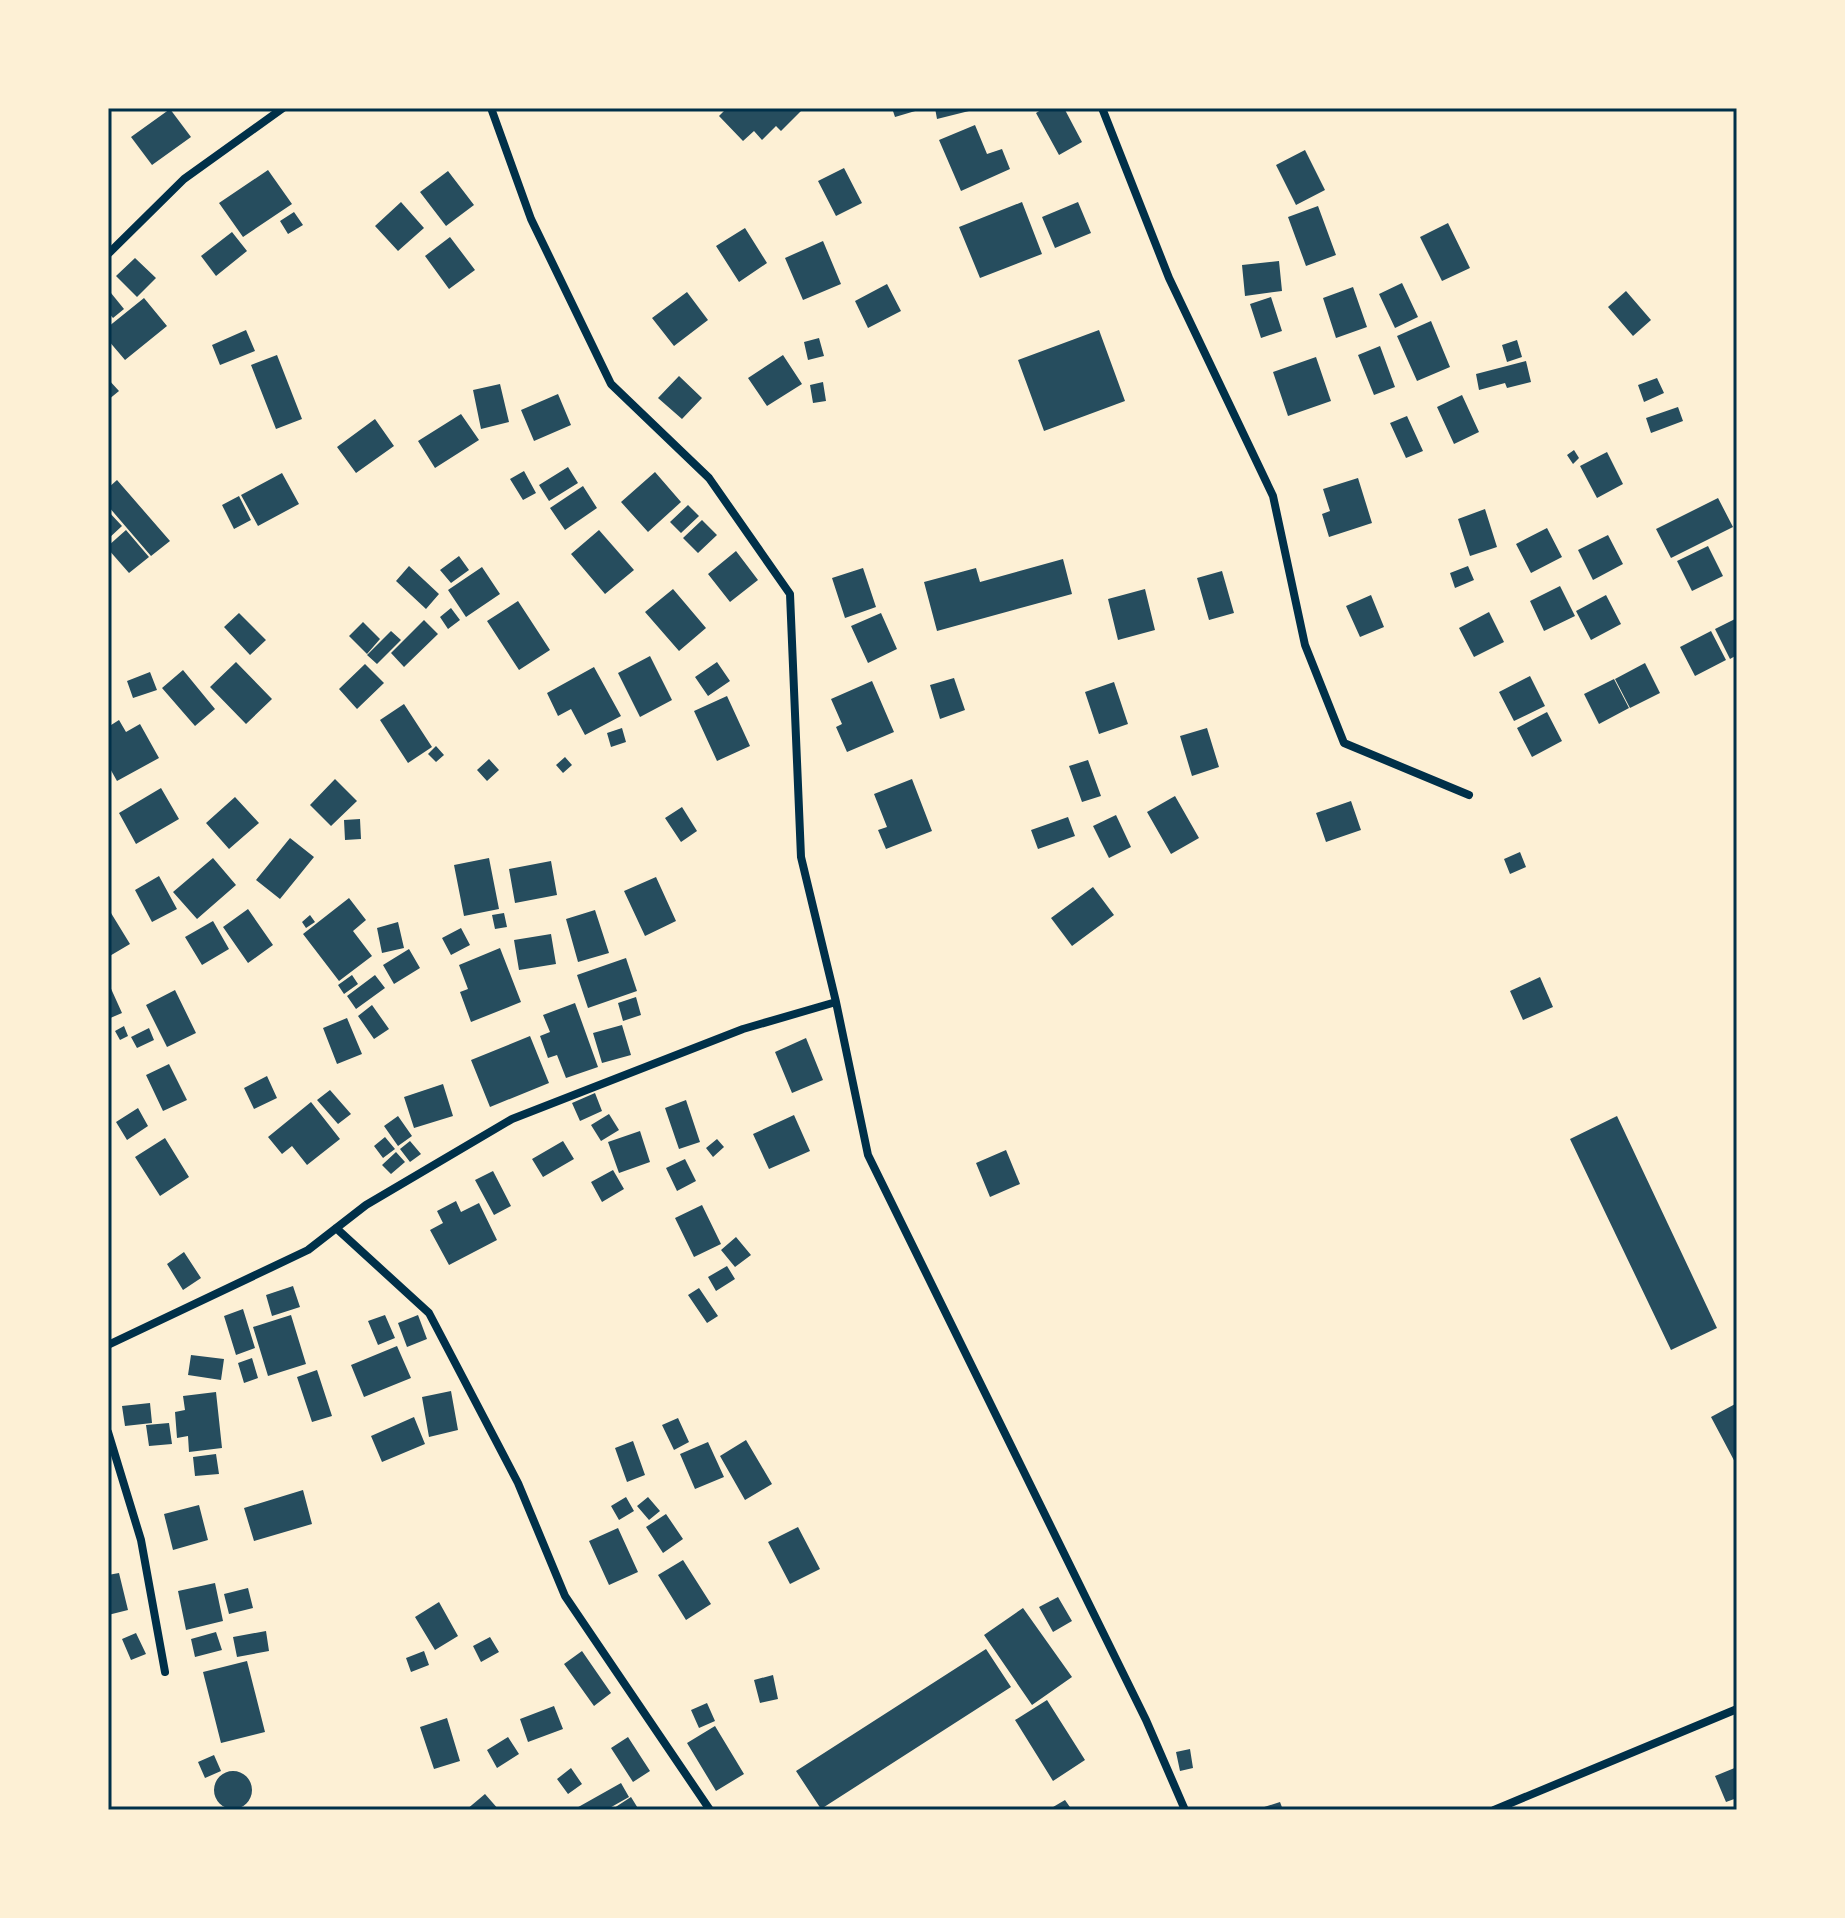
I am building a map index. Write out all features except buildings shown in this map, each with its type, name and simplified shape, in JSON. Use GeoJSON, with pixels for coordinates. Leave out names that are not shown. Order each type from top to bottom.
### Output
{"type":"FeatureCollection","features":[{"type":"Feature","properties":{"kind":"street"},"geometry":{"type":"LineString","coordinates":[[108,254],[184,179],[283,108]]}},
{"type":"Feature","properties":{"kind":"street"},"geometry":{"type":"LineString","coordinates":[[491,108],[531,219],[611,384],[709,478],[790,594],[801,857],[868,1155],[1146,1720],[1185,1810]]}},
{"type":"Feature","properties":{"kind":"street"},"geometry":{"type":"LineString","coordinates":[[1102,108],[1169,278],[1273,496],[1305,645],[1344,743],[1469,795]]}},
{"type":"Feature","properties":{"kind":"street"},"geometry":{"type":"LineString","coordinates":[[108,1345],[308,1250],[366,1205],[512,1119],[743,1029],[836,1002]]}},
{"type":"Feature","properties":{"kind":"street"},"geometry":{"type":"LineString","coordinates":[[336,1228],[429,1313],[518,1483],[565,1596],[710,1810]]}},
{"type":"Feature","properties":{"kind":"street"},"geometry":{"type":"LineString","coordinates":[[108,1432],[141,1540],[165,1672]]}},
{"type":"Feature","properties":{"kind":"street"},"geometry":{"type":"LineString","coordinates":[[1494,1810],[1737,1709]]}}]}
